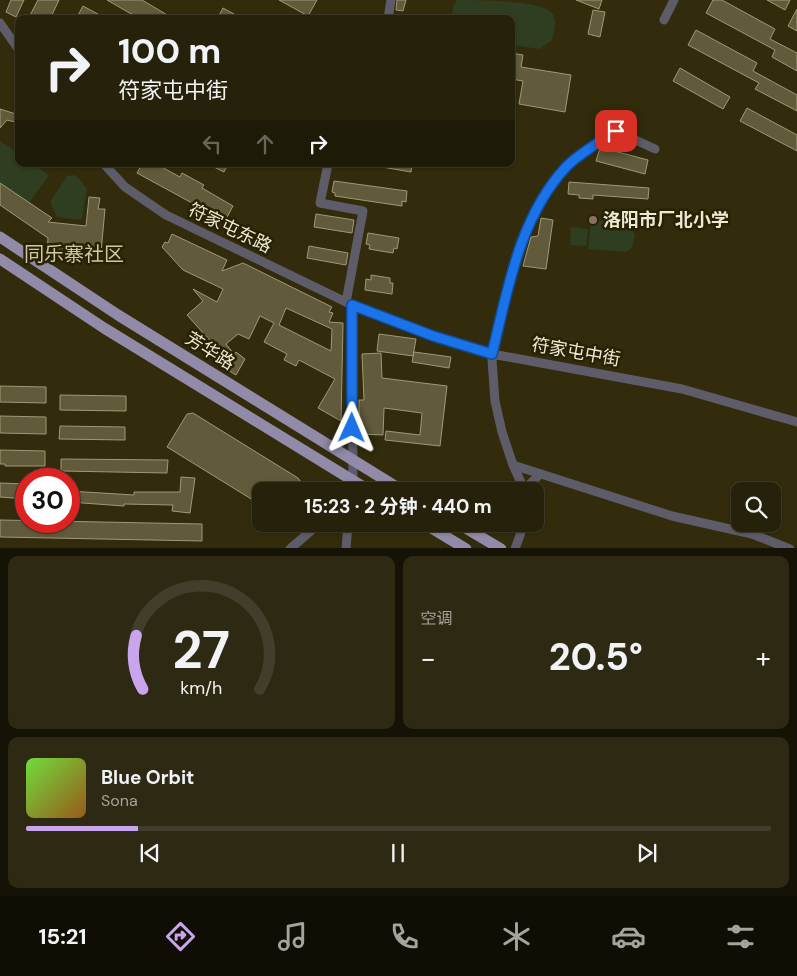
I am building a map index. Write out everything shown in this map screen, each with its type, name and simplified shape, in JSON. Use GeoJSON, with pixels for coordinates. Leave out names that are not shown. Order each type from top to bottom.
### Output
{"type":"FeatureCollection","features":[{"type":"Feature","properties":{"kind":"main road","name":"芳华路"},"geometry":{"type":"LineString","coordinates":[[0,237],[118,314],[388,482]]}},
{"type":"Feature","properties":{"kind":"main road","name":"芳华路"},"geometry":{"type":"LineString","coordinates":[[0,258],[104,328],[346,482]]}},
{"type":"Feature","properties":{"kind":"main road"},"geometry":{"type":"LineString","coordinates":[[438,532],[466,548]]}},
{"type":"Feature","properties":{"kind":"main road"},"geometry":{"type":"LineString","coordinates":[[473,532],[501,548]]}},
{"type":"Feature","properties":{"kind":"street"},"geometry":{"type":"LineString","coordinates":[[389,15],[391,0]]}},
{"type":"Feature","properties":{"kind":"street"},"geometry":{"type":"LineString","coordinates":[[664,20],[674,0]]}},
{"type":"Feature","properties":{"kind":"street"},"geometry":{"type":"LineString","coordinates":[[0,23],[15,44]]}},
{"type":"Feature","properties":{"kind":"street"},"geometry":{"type":"LineString","coordinates":[[521,482],[513,465],[502,432],[495,401],[492,354],[514,263],[528,226],[551,185],[568,165],[616,131],[655,149]]}},
{"type":"Feature","properties":{"kind":"street","name":"符家屯东路"},"geometry":{"type":"LineString","coordinates":[[107,167],[125,187],[166,215],[349,304]]}},
{"type":"Feature","properties":{"kind":"street"},"geometry":{"type":"LineString","coordinates":[[327,167],[320,203],[363,211],[349,304],[354,482]]}},
{"type":"Feature","properties":{"kind":"street","name":"符家屯中街"},"geometry":{"type":"LineString","coordinates":[[349,304],[433,336],[492,354],[682,389],[797,422]]}},
{"type":"Feature","properties":{"kind":"street"},"geometry":{"type":"LineString","coordinates":[[513,465],[672,516],[752,534],[790,548]]}},
{"type":"Feature","properties":{"kind":"street"},"geometry":{"type":"LineString","coordinates":[[532,482],[540,474]]}},
{"type":"Feature","properties":{"kind":"street"},"geometry":{"type":"LineString","coordinates":[[290,548],[309,532]]}},
{"type":"Feature","properties":{"kind":"street"},"geometry":{"type":"LineString","coordinates":[[346,548],[347,532]]}},
{"type":"Feature","properties":{"kind":"street"},"geometry":{"type":"LineString","coordinates":[[515,548],[521,532]]}},
{"type":"Feature","properties":{"kind":"green space"},"geometry":{"type":"Polygon","coordinates":[[[457,0],[536,5],[546,9],[554,16],[555,27],[552,40],[540,49],[515,46],[515,15],[452,15],[453,7],[457,0]]]}},
{"type":"Feature","properties":{"kind":"green space"},"geometry":{"type":"Polygon","coordinates":[[[0,141],[15,151],[15,167],[37,167],[49,175],[29,203],[0,183],[0,141]]]}},
{"type":"Feature","properties":{"kind":"green space"},"geometry":{"type":"Polygon","coordinates":[[[76,175],[87,189],[82,220],[57,217],[50,202],[67,176],[76,175]]]}},
{"type":"Feature","properties":{"kind":"green space"},"geometry":{"type":"Polygon","coordinates":[[[591,220],[629,224],[635,236],[632,248],[626,252],[588,249],[591,220]]]}},
{"type":"Feature","properties":{"kind":"green space"},"geometry":{"type":"Polygon","coordinates":[[[571,227],[588,229],[586,246],[570,245],[571,227]]]}},
{"type":"Feature","properties":{"kind":"building"},"geometry":{"type":"Polygon","coordinates":[[[11,0],[24,0],[15,16],[6,12],[11,0]]]}},
{"type":"Feature","properties":{"kind":"building"},"geometry":{"type":"Polygon","coordinates":[[[38,0],[59,0],[52,15],[30,15],[38,0]]]}},
{"type":"Feature","properties":{"kind":"building"},"geometry":{"type":"Polygon","coordinates":[[[107,0],[142,0],[167,15],[133,15],[107,0]]]}},
{"type":"Feature","properties":{"kind":"building"},"geometry":{"type":"Polygon","coordinates":[[[279,0],[317,0],[309,15],[279,0]]]}},
{"type":"Feature","properties":{"kind":"building"},"geometry":{"type":"Polygon","coordinates":[[[397,0],[406,0],[403,11],[396,10],[397,0]]]}},
{"type":"Feature","properties":{"kind":"building"},"geometry":{"type":"Polygon","coordinates":[[[576,0],[602,0],[599,9],[576,0]]]}},
{"type":"Feature","properties":{"kind":"building"},"geometry":{"type":"Polygon","coordinates":[[[713,0],[722,0],[775,29],[770,39],[797,53],[797,71],[772,57],[775,50],[706,13],[713,0]]]}},
{"type":"Feature","properties":{"kind":"building"},"geometry":{"type":"Polygon","coordinates":[[[767,0],[790,0],[785,10],[767,0]]]}},
{"type":"Feature","properties":{"kind":"building"},"geometry":{"type":"Polygon","coordinates":[[[83,6],[100,15],[78,15],[83,6]]]}},
{"type":"Feature","properties":{"kind":"building"},"geometry":{"type":"Polygon","coordinates":[[[223,8],[236,15],[219,15],[223,8]]]}},
{"type":"Feature","properties":{"kind":"building"},"geometry":{"type":"Polygon","coordinates":[[[797,9],[797,31],[788,26],[797,9]]]}},
{"type":"Feature","properties":{"kind":"building"},"geometry":{"type":"Polygon","coordinates":[[[593,10],[605,12],[600,37],[588,34],[593,10]]]}},
{"type":"Feature","properties":{"kind":"building"},"geometry":{"type":"Polygon","coordinates":[[[696,30],[757,63],[753,71],[797,95],[797,111],[755,89],[759,83],[688,45],[696,30]]]}},
{"type":"Feature","properties":{"kind":"building"},"geometry":{"type":"Polygon","coordinates":[[[515,54],[523,55],[521,67],[571,75],[565,112],[519,104],[523,81],[515,80],[515,54]]]}},
{"type":"Feature","properties":{"kind":"building"},"geometry":{"type":"Polygon","coordinates":[[[680,68],[730,97],[723,109],[673,81],[680,68]]]}},
{"type":"Feature","properties":{"kind":"building"},"geometry":{"type":"Polygon","coordinates":[[[747,108],[797,135],[797,151],[740,121],[747,108]]]}},
{"type":"Feature","properties":{"kind":"building"},"geometry":{"type":"Polygon","coordinates":[[[0,109],[15,114],[15,122],[7,120],[0,128],[0,109]]]}},
{"type":"Feature","properties":{"kind":"building"},"geometry":{"type":"Polygon","coordinates":[[[603,148],[648,160],[645,174],[596,161],[599,151],[603,148]]]}},
{"type":"Feature","properties":{"kind":"building"},"geometry":{"type":"Polygon","coordinates":[[[140,167],[162,167],[180,177],[182,173],[204,185],[202,188],[233,206],[225,221],[137,173],[140,167]]]}},
{"type":"Feature","properties":{"kind":"building"},"geometry":{"type":"Polygon","coordinates":[[[214,167],[226,167],[224,172],[214,167]]]}},
{"type":"Feature","properties":{"kind":"building"},"geometry":{"type":"Polygon","coordinates":[[[382,167],[412,167],[411,172],[382,167]]]}},
{"type":"Feature","properties":{"kind":"building"},"geometry":{"type":"Polygon","coordinates":[[[334,181],[407,191],[406,202],[402,201],[402,206],[335,196],[335,193],[332,192],[334,181]]]}},
{"type":"Feature","properties":{"kind":"building"},"geometry":{"type":"Polygon","coordinates":[[[569,182],[649,188],[648,199],[593,195],[593,199],[579,198],[579,195],[568,194],[569,182]]]}},
{"type":"Feature","properties":{"kind":"building"},"geometry":{"type":"Polygon","coordinates":[[[0,183],[52,218],[48,222],[86,226],[89,197],[100,198],[98,209],[105,209],[101,252],[88,250],[87,258],[47,254],[48,238],[0,205],[0,183]]]}},
{"type":"Feature","properties":{"kind":"building"},"geometry":{"type":"Polygon","coordinates":[[[316,214],[354,220],[352,233],[314,227],[316,214]]]}},
{"type":"Feature","properties":{"kind":"building"},"geometry":{"type":"Polygon","coordinates":[[[541,218],[553,220],[546,269],[523,266],[531,237],[538,236],[541,218]]]}},
{"type":"Feature","properties":{"kind":"building"},"geometry":{"type":"Polygon","coordinates":[[[368,233],[399,238],[397,249],[394,248],[393,253],[369,249],[370,245],[366,244],[368,233]]]}},
{"type":"Feature","properties":{"kind":"building"},"geometry":{"type":"Polygon","coordinates":[[[172,234],[227,260],[222,271],[243,263],[332,307],[329,312],[333,313],[329,322],[343,323],[341,421],[318,408],[335,379],[299,360],[296,366],[284,360],[287,354],[264,342],[274,323],[260,316],[249,339],[238,334],[226,344],[234,354],[236,352],[245,359],[236,375],[223,367],[221,353],[187,315],[203,301],[193,289],[217,302],[223,289],[183,270],[162,247],[165,242],[168,243],[172,234]],[[286,308],[279,325],[331,351],[332,329],[286,308]]]}},
{"type":"Feature","properties":{"kind":"building"},"geometry":{"type":"Polygon","coordinates":[[[309,246],[348,253],[346,265],[307,258],[309,246]]]}},
{"type":"Feature","properties":{"kind":"building"},"geometry":{"type":"Polygon","coordinates":[[[371,275],[390,278],[390,283],[393,283],[392,294],[365,290],[366,279],[371,280],[371,275]]]}},
{"type":"Feature","properties":{"kind":"building"},"geometry":{"type":"Polygon","coordinates":[[[379,334],[416,339],[413,356],[377,351],[379,334]]]}},
{"type":"Feature","properties":{"kind":"building"},"geometry":{"type":"Polygon","coordinates":[[[414,352],[451,357],[449,368],[412,362],[414,352]]]}},
{"type":"Feature","properties":{"kind":"building"},"geometry":{"type":"Polygon","coordinates":[[[381,353],[382,378],[447,386],[440,446],[385,440],[386,431],[420,435],[422,413],[384,408],[383,435],[359,434],[359,400],[364,400],[362,354],[381,353]]]}},
{"type":"Feature","properties":{"kind":"building"},"geometry":{"type":"Polygon","coordinates":[[[0,386],[46,387],[46,403],[0,402],[0,386]]]}},
{"type":"Feature","properties":{"kind":"building"},"geometry":{"type":"Polygon","coordinates":[[[60,395],[126,396],[126,411],[60,410],[60,395]]]}},
{"type":"Feature","properties":{"kind":"building"},"geometry":{"type":"Polygon","coordinates":[[[193,413],[298,478],[301,482],[252,482],[252,499],[167,447],[187,414],[193,413]]]}},
{"type":"Feature","properties":{"kind":"building"},"geometry":{"type":"Polygon","coordinates":[[[0,416],[46,417],[46,434],[0,433],[0,416]]]}},
{"type":"Feature","properties":{"kind":"building"},"geometry":{"type":"Polygon","coordinates":[[[60,426],[125,427],[125,440],[59,439],[60,426]]]}},
{"type":"Feature","properties":{"kind":"building"},"geometry":{"type":"Polygon","coordinates":[[[0,450],[45,451],[45,466],[5,466],[5,464],[0,464],[0,450]]]}},
{"type":"Feature","properties":{"kind":"building"},"geometry":{"type":"Polygon","coordinates":[[[61,459],[168,460],[167,473],[80,471],[80,468],[61,468],[61,459]]]}},
{"type":"Feature","properties":{"kind":"building"},"geometry":{"type":"Polygon","coordinates":[[[181,477],[195,478],[190,513],[172,511],[173,505],[124,504],[124,506],[80,503],[80,492],[134,495],[134,492],[180,492],[181,477]]]}},
{"type":"Feature","properties":{"kind":"building"},"geometry":{"type":"Polygon","coordinates":[[[0,483],[15,484],[15,498],[0,497],[0,483]]]}},
{"type":"Feature","properties":{"kind":"building"},"geometry":{"type":"Polygon","coordinates":[[[0,520],[15,520],[15,533],[80,533],[80,522],[202,524],[202,541],[0,537],[0,520]]]}},
{"type":"Feature","properties":{"kind":"place","name":"洛阳市厂北小学"},"geometry":{"type":"Point","coordinates":[593,220]}},
{"type":"Feature","properties":{"kind":"district","name":"同乐寨社区"},"geometry":{"type":"Point","coordinates":[74,254]}},
{"type":"Feature","properties":{"kind":"route"},"geometry":{"type":"LineString","coordinates":[[352,428],[352,305],[433,336],[492,354],[514,263],[535,212],[551,185],[568,165],[616,131]]}}]}
